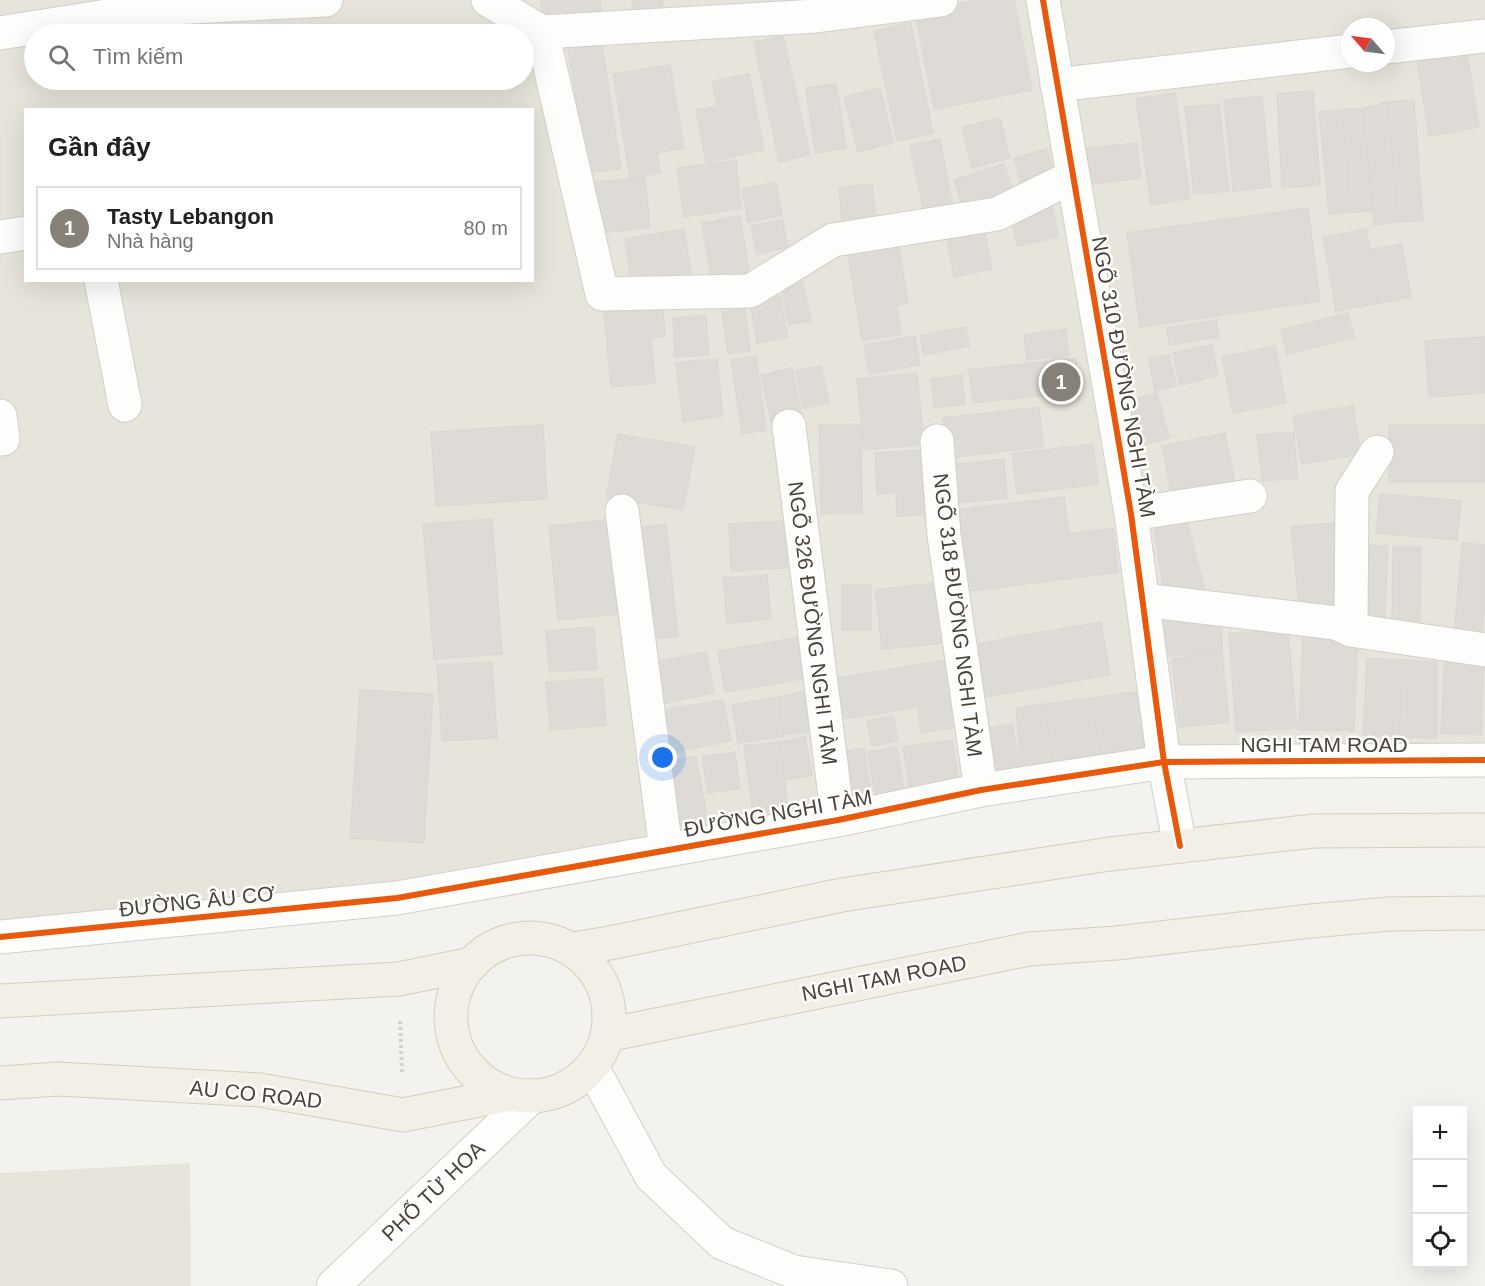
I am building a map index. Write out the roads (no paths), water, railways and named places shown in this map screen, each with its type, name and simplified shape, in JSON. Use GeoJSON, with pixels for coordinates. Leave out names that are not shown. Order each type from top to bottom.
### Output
{"type":"FeatureCollection","features":[{"type":"Feature","properties":{"kind":"main road"},"geometry":{"type":"LineString","coordinates":[[572,949],[842,895],[1110,854],[1314,831],[1485,830]]}},
{"type":"Feature","properties":{"kind":"main road","name":"NGHI TAM ROAD"},"geometry":{"type":"LineString","coordinates":[[607,1035],[1029,949],[1116,943],[1389,914],[1485,913]]}},
{"type":"Feature","properties":{"kind":"main road"},"geometry":{"type":"LineString","coordinates":[[520,938],[546,939],[572,949],[589,964],[602,982],[609,1004],[607,1035],[603,1048],[592,1067],[576,1083],[555,1093],[521,1095],[495,1088],[472,1072],[462,1061],[457,1050],[451,1013],[458,986],[472,964],[494,947],[520,938]]}},
{"type":"Feature","properties":{"kind":"main road"},"geometry":{"type":"LineString","coordinates":[[0,1001],[399,979],[472,964]]}},
{"type":"Feature","properties":{"kind":"main road","name":"AU CO ROAD"},"geometry":{"type":"LineString","coordinates":[[0,1083],[58,1079],[260,1090],[403,1115],[521,1095]]}},
{"type":"Feature","properties":{"kind":"street"},"geometry":{"type":"LineString","coordinates":[[57,24],[152,9],[326,0]]}},
{"type":"Feature","properties":{"kind":"street"},"geometry":{"type":"LineString","coordinates":[[488,0],[528,24]]}},
{"type":"Feature","properties":{"kind":"street"},"geometry":{"type":"LineString","coordinates":[[534,27],[542,32],[816,16],[940,0]]}},
{"type":"Feature","properties":{"kind":"street","name":"NGÕ 310 ĐƯỜNG NGHI TÀM"},"geometry":{"type":"LineString","coordinates":[[1042,0],[1131,514],[1164,762],[1180,846]]}},
{"type":"Feature","properties":{"kind":"street"},"geometry":{"type":"LineString","coordinates":[[0,33],[24,29]]}},
{"type":"Feature","properties":{"kind":"street"},"geometry":{"type":"LineString","coordinates":[[542,32],[602,294],[750,291],[833,240],[997,214],[1072,177]]}},
{"type":"Feature","properties":{"kind":"street"},"geometry":{"type":"LineString","coordinates":[[1395,46],[1485,36]]}},
{"type":"Feature","properties":{"kind":"street"},"geometry":{"type":"LineString","coordinates":[[1057,85],[1341,52]]}},
{"type":"Feature","properties":{"kind":"street"},"geometry":{"type":"LineString","coordinates":[[0,237],[24,232]]}},
{"type":"Feature","properties":{"kind":"street"},"geometry":{"type":"LineString","coordinates":[[101,282],[125,405]]}},
{"type":"Feature","properties":{"kind":"street"},"geometry":{"type":"LineString","coordinates":[[0,416],[3,439],[0,439]]}},
{"type":"Feature","properties":{"kind":"street","name":"NGÕ 326 ĐƯỜNG NGHI TÀM"},"geometry":{"type":"LineString","coordinates":[[789,426],[838,820]]}},
{"type":"Feature","properties":{"kind":"street","name":"NGÕ 318 ĐƯỜNG NGHI TÀM"},"geometry":{"type":"LineString","coordinates":[[937,441],[944,535],[981,790]]}},
{"type":"Feature","properties":{"kind":"street"},"geometry":{"type":"LineString","coordinates":[[1351,630],[1352,491],[1377,452]]}},
{"type":"Feature","properties":{"kind":"street"},"geometry":{"type":"LineString","coordinates":[[1131,514],[1250,496]]}},
{"type":"Feature","properties":{"kind":"street"},"geometry":{"type":"LineString","coordinates":[[622,511],[666,850]]}},
{"type":"Feature","properties":{"kind":"street"},"geometry":{"type":"LineString","coordinates":[[1143,600],[1336,623],[1351,630],[1485,650]]}},
{"type":"Feature","properties":{"kind":"street","name":"NGHI TAM ROAD"},"geometry":{"type":"LineString","coordinates":[[1164,762],[1485,760]]}},
{"type":"Feature","properties":{"kind":"street","name":"ĐƯỜNG NGHI TÀM"},"geometry":{"type":"LineString","coordinates":[[398,898],[838,820],[981,790],[1164,762]]}},
{"type":"Feature","properties":{"kind":"street","name":"ĐƯỜNG ÂU CƠ"},"geometry":{"type":"LineString","coordinates":[[0,937],[398,898]]}},
{"type":"Feature","properties":{"kind":"street"},"geometry":{"type":"LineString","coordinates":[[592,1067],[651,1176],[722,1243],[794,1272],[891,1286]]}},
{"type":"Feature","properties":{"kind":"street","name":"PHỐ TỪ HOA"},"geometry":{"type":"LineString","coordinates":[[333,1286],[521,1095]]}},
{"type":"Feature","properties":{"kind":"place","name":"Tasty Lebangon"},"geometry":{"type":"Point","coordinates":[1061,382]}}]}
